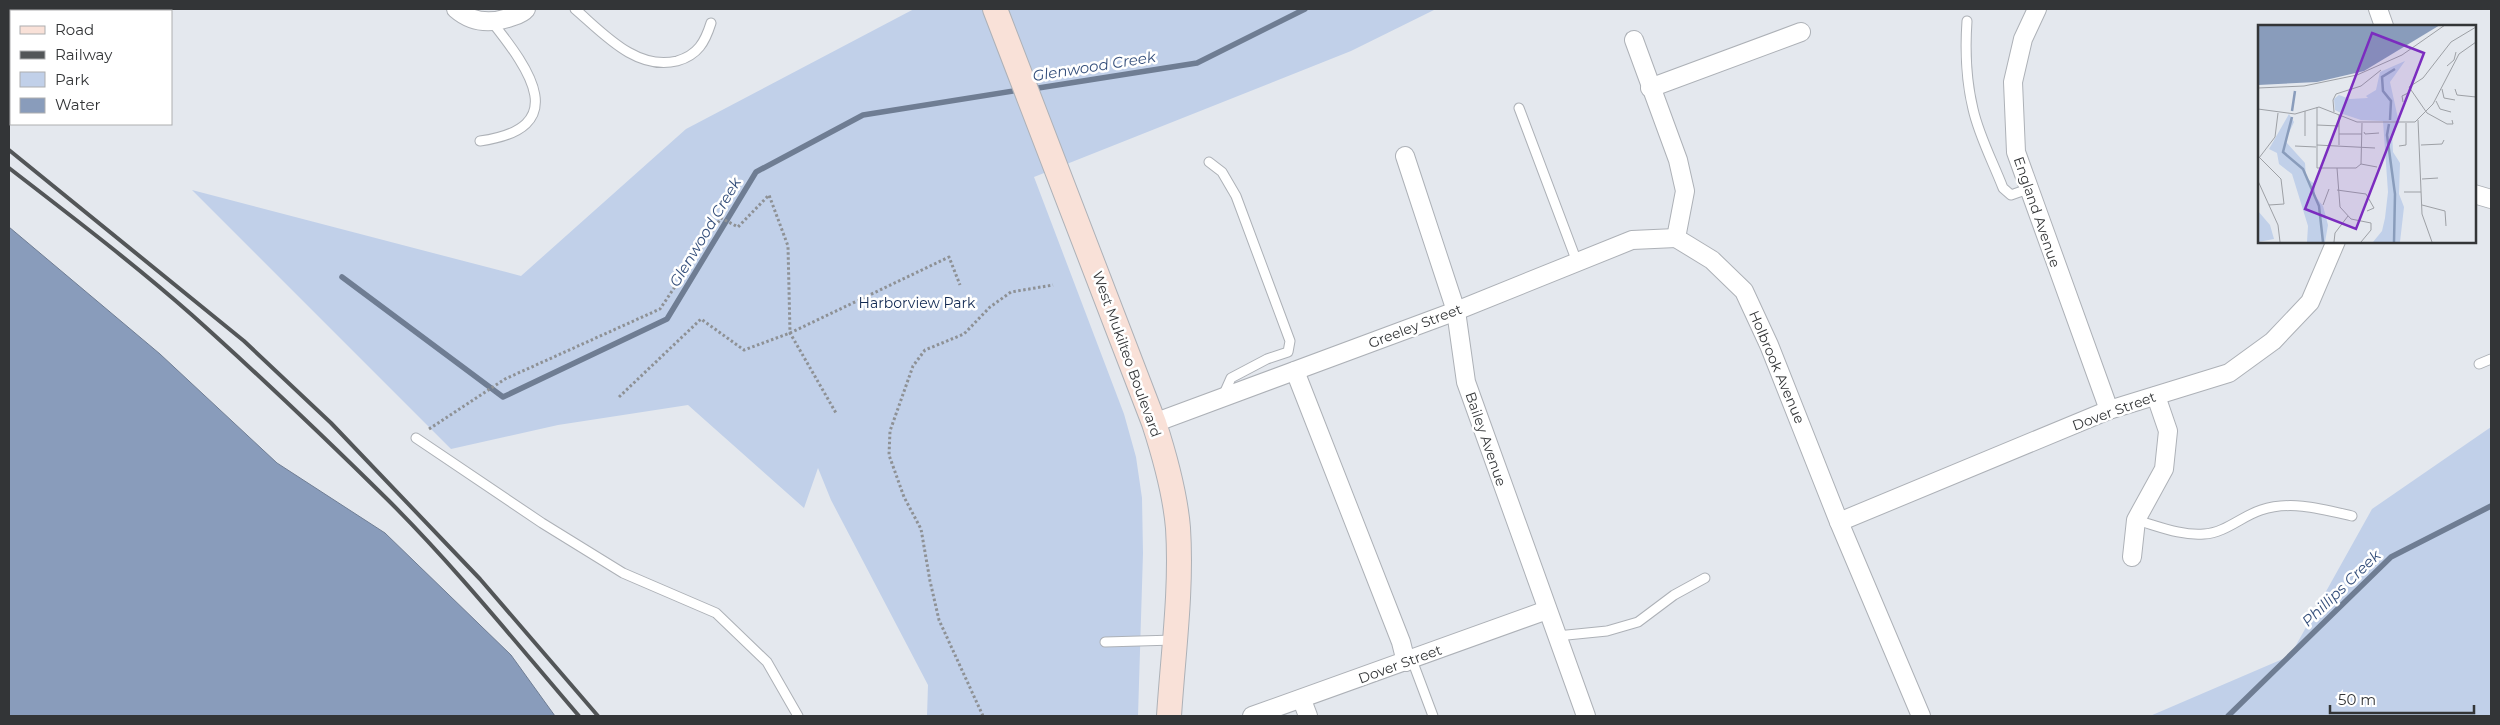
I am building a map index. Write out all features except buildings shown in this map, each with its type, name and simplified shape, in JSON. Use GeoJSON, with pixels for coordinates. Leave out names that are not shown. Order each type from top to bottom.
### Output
{"type":"FeatureCollection","features":[{"type":"Feature","properties":{"kind":"main road","name":"West Mukilteo Boulevard"},"geometry":{"type":"LineString","coordinates":[[995,9],[1154,423],[1174,496],[1178,528],[1170,716]]}},
{"type":"Feature","properties":{"kind":"street"},"geometry":{"type":"LineString","coordinates":[[456,9],[466,18],[492,22],[522,13],[526,9]]}},
{"type":"Feature","properties":{"kind":"street","name":"England Avenue"},"geometry":{"type":"LineString","coordinates":[[2037,9],[2023,39],[2012,82],[2016,152],[2109,410]]}},
{"type":"Feature","properties":{"kind":"street"},"geometry":{"type":"LineString","coordinates":[[2378,9],[2384,25]]}},
{"type":"Feature","properties":{"kind":"street"},"geometry":{"type":"LineString","coordinates":[[1650,88],[1801,32]]}},
{"type":"Feature","properties":{"kind":"street"},"geometry":{"type":"LineString","coordinates":[[1634,40],[1650,88],[1678,160],[1685,191],[1676,238]]}},
{"type":"Feature","properties":{"kind":"street","name":"Bailey Avenue"},"geometry":{"type":"LineString","coordinates":[[1405,156],[1456,311],[1466,382],[1586,716]]}},
{"type":"Feature","properties":{"kind":"street"},"geometry":{"type":"LineString","coordinates":[[2475,194],[2491,199]]}},
{"type":"Feature","properties":{"kind":"street","name":"Greeley Street"},"geometry":{"type":"LineString","coordinates":[[1154,423],[1456,311],[1632,240],[1676,238]]}},
{"type":"Feature","properties":{"kind":"street","name":"Holbrook Avenue"},"geometry":{"type":"LineString","coordinates":[[1676,238],[1712,260],[1744,291],[1769,345],[1839,522],[1921,716]]}},
{"type":"Feature","properties":{"kind":"street","name":"Dover Street"},"geometry":{"type":"LineString","coordinates":[[1839,522],[2109,410],[2229,373],[2273,341],[2310,302],[2336,242]]}},
{"type":"Feature","properties":{"kind":"street"},"geometry":{"type":"LineString","coordinates":[[1295,371],[1409,661]]}},
{"type":"Feature","properties":{"kind":"street"},"geometry":{"type":"LineString","coordinates":[[2132,557],[2136,520],[2164,469],[2168,432],[2156,396]]}},
{"type":"Feature","properties":{"kind":"street","name":"Dover Street"},"geometry":{"type":"LineString","coordinates":[[1252,716],[1305,708],[1409,661],[1547,610]]}},
{"type":"Feature","properties":{"kind":"lane"},"geometry":{"type":"LineString","coordinates":[[575,9],[614,43],[646,60],[662,63],[690,57],[705,40],[711,23]]}},
{"type":"Feature","properties":{"kind":"lane"},"geometry":{"type":"LineString","coordinates":[[1967,21],[1966,54],[1973,110],[2003,188],[2011,195],[2028,189]]}},
{"type":"Feature","properties":{"kind":"lane"},"geometry":{"type":"LineString","coordinates":[[480,141],[504,137],[521,129],[531,121],[536,109],[534,91],[521,62],[492,22]]}},
{"type":"Feature","properties":{"kind":"lane"},"geometry":{"type":"LineString","coordinates":[[1519,108],[1577,262]]}},
{"type":"Feature","properties":{"kind":"lane"},"geometry":{"type":"LineString","coordinates":[[1209,162],[1222,172],[1236,196],[1290,341],[1288,352],[1267,359],[1231,378],[1222,398]]}},
{"type":"Feature","properties":{"kind":"lane"},"geometry":{"type":"LineString","coordinates":[[2479,364],[2491,359]]}},
{"type":"Feature","properties":{"kind":"lane"},"geometry":{"type":"LineString","coordinates":[[416,438],[542,523],[623,573],[716,613],[767,662],[798,716]]}},
{"type":"Feature","properties":{"kind":"lane"},"geometry":{"type":"LineString","coordinates":[[2136,520],[2187,534],[2206,534],[2225,528],[2260,510],[2289,504],[2352,516]]}},
{"type":"Feature","properties":{"kind":"lane"},"geometry":{"type":"LineString","coordinates":[[1556,636],[1607,631],[1638,622],[1674,595],[1705,578]]}},
{"type":"Feature","properties":{"kind":"lane"},"geometry":{"type":"LineString","coordinates":[[1105,642],[1174,640]]}},
{"type":"Feature","properties":{"kind":"lane"},"geometry":{"type":"LineString","coordinates":[[1409,661],[1433,716]]}},
{"type":"Feature","properties":{"kind":"path"},"geometry":{"type":"LineString","coordinates":[[416,438],[505,379],[660,309],[722,218],[738,227],[769,195],[788,246],[790,333],[836,413]]}},
{"type":"Feature","properties":{"kind":"path"},"geometry":{"type":"LineString","coordinates":[[619,397],[701,319],[744,350],[790,333],[949,257],[960,285]]}},
{"type":"Feature","properties":{"kind":"path"},"geometry":{"type":"LineString","coordinates":[[982,716],[940,620],[930,580],[921,529],[904,497],[889,455],[890,431],[913,366],[925,350],[964,334],[990,307],[1011,292],[1053,286]]}},
{"type":"Feature","properties":{"kind":"green space","name":"Harborview Park"},"geometry":{"type":"Polygon","coordinates":[[[914,9],[1436,9],[1351,51],[1034,177],[1124,414],[1136,457],[1142,498],[1143,553],[1138,716],[927,716],[928,685],[831,500],[818,468],[804,508],[688,405],[558,425],[451,449],[192,190],[521,276],[686,129],[914,9]]]}},
{"type":"Feature","properties":{"kind":"green space"},"geometry":{"type":"Polygon","coordinates":[[[2491,427],[2491,716],[2150,716],[2290,656],[2372,509],[2491,427]]]}},
{"type":"Feature","properties":{"kind":"water"},"geometry":{"type":"Polygon","coordinates":[[[9,227],[160,354],[277,463],[385,533],[511,655],[555,716],[9,716],[9,227]]]}},
{"type":"Feature","properties":{"kind":"waterway","name":"Glenwood Creek"},"geometry":{"type":"LineString","coordinates":[[1032,89],[1197,63],[1305,9]]}},
{"type":"Feature","properties":{"kind":"waterway","name":"Glenwood Creek"},"geometry":{"type":"LineString","coordinates":[[342,277],[503,397],[667,319],[756,172],[863,115],[1020,90]]}},
{"type":"Feature","properties":{"kind":"waterway","name":"Phillips Creek"},"geometry":{"type":"LineString","coordinates":[[2228,716],[2391,557],[2491,506]]}},
{"type":"Feature","properties":{"kind":"railway"},"geometry":{"type":"LineString","coordinates":[[9,150],[244,341],[331,423],[480,579],[598,716]]}},
{"type":"Feature","properties":{"kind":"railway"},"geometry":{"type":"LineString","coordinates":[[9,168],[102,240],[170,296],[316,430],[439,553],[579,716]]}}]}
